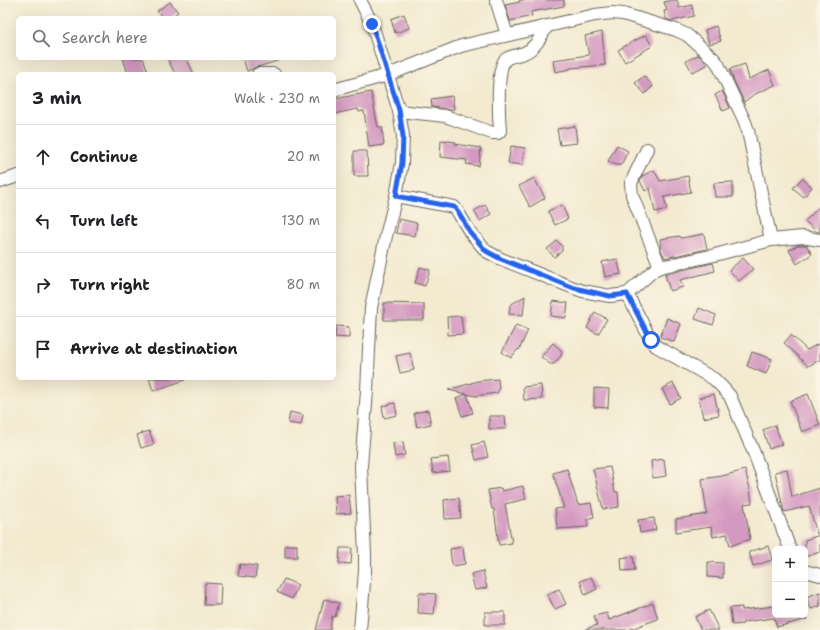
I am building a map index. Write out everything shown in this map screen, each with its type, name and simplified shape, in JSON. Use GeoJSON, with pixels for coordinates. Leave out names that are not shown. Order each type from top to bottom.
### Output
{"type":"FeatureCollection","features":[{"type":"Feature","properties":{"kind":"street"},"geometry":{"type":"LineString","coordinates":[[360,0],[372,24],[399,110],[403,136],[402,156],[396,196],[371,308],[367,391],[361,466],[365,571],[360,630]]}},
{"type":"Feature","properties":{"kind":"street"},"geometry":{"type":"LineString","coordinates":[[496,0],[507,35]]}},
{"type":"Feature","properties":{"kind":"street"},"geometry":{"type":"LineString","coordinates":[[336,89],[388,75],[461,46],[596,15],[612,13],[623,14],[676,30],[686,35],[714,59],[721,70],[745,122],[771,240]]}},
{"type":"Feature","properties":{"kind":"street"},"geometry":{"type":"LineString","coordinates":[[399,110],[445,116],[492,134],[498,133],[500,131],[499,88],[502,64],[506,59],[534,48],[547,26]]}},
{"type":"Feature","properties":{"kind":"street"},"geometry":{"type":"LineString","coordinates":[[647,149],[631,183],[632,195],[660,267]]}},
{"type":"Feature","properties":{"kind":"street"},"geometry":{"type":"LineString","coordinates":[[0,182],[16,177]]}},
{"type":"Feature","properties":{"kind":"street"},"geometry":{"type":"LineString","coordinates":[[396,196],[454,207],[470,232],[486,251],[501,259],[574,288],[610,296],[627,294],[654,270],[660,267],[715,255],[771,240],[802,237],[820,240]]}},
{"type":"Feature","properties":{"kind":"street"},"geometry":{"type":"LineString","coordinates":[[627,294],[651,340],[656,346],[714,379],[730,396],[754,453],[789,546]]}},
{"type":"Feature","properties":{"kind":"street"},"geometry":{"type":"LineString","coordinates":[[808,572],[820,575]]}},
{"type":"Feature","properties":{"kind":"building"},"geometry":{"type":"Polygon","coordinates":[[[519,0],[564,0],[564,6],[531,12],[532,16],[510,21],[505,5],[520,2],[519,0]]]}},
{"type":"Feature","properties":{"kind":"building"},"geometry":{"type":"Polygon","coordinates":[[[677,0],[679,8],[692,5],[694,16],[672,21],[666,19],[664,11],[667,10],[664,2],[677,0]]]}},
{"type":"Feature","properties":{"kind":"building"},"geometry":{"type":"Polygon","coordinates":[[[170,2],[178,12],[173,16],[161,16],[157,11],[170,2]]]}},
{"type":"Feature","properties":{"kind":"building"},"geometry":{"type":"Polygon","coordinates":[[[404,14],[409,28],[395,33],[391,19],[404,14]]]}},
{"type":"Feature","properties":{"kind":"building"},"geometry":{"type":"Polygon","coordinates":[[[716,26],[721,41],[709,44],[705,30],[716,26]]]}},
{"type":"Feature","properties":{"kind":"building"},"geometry":{"type":"Polygon","coordinates":[[[602,32],[605,65],[570,68],[555,72],[553,60],[589,55],[585,36],[602,32]]]}},
{"type":"Feature","properties":{"kind":"building"},"geometry":{"type":"Polygon","coordinates":[[[646,35],[652,46],[625,62],[618,50],[646,35]]]}},
{"type":"Feature","properties":{"kind":"building"},"geometry":{"type":"Polygon","coordinates":[[[698,55],[706,62],[707,65],[692,72],[686,61],[698,55]]]}},
{"type":"Feature","properties":{"kind":"building"},"geometry":{"type":"Polygon","coordinates":[[[124,60],[144,60],[148,72],[127,72],[124,60]]]}},
{"type":"Feature","properties":{"kind":"building"},"geometry":{"type":"Polygon","coordinates":[[[168,60],[187,60],[193,72],[174,72],[168,60]]]}},
{"type":"Feature","properties":{"kind":"building"},"geometry":{"type":"Polygon","coordinates":[[[244,60],[280,60],[255,67],[247,71],[244,60]]]}},
{"type":"Feature","properties":{"kind":"building"},"geometry":{"type":"Polygon","coordinates":[[[745,64],[749,79],[769,70],[775,85],[753,95],[744,102],[730,69],[745,64]]]}},
{"type":"Feature","properties":{"kind":"building"},"geometry":{"type":"Polygon","coordinates":[[[644,76],[653,86],[645,94],[635,83],[644,76]]]}},
{"type":"Feature","properties":{"kind":"building"},"geometry":{"type":"Polygon","coordinates":[[[722,91],[730,108],[723,111],[715,95],[722,91]]]}},
{"type":"Feature","properties":{"kind":"building"},"geometry":{"type":"Polygon","coordinates":[[[371,92],[378,127],[382,127],[384,145],[369,147],[364,111],[359,112],[358,109],[336,114],[336,99],[371,92]]]}},
{"type":"Feature","properties":{"kind":"building"},"geometry":{"type":"Polygon","coordinates":[[[452,96],[454,109],[450,110],[432,107],[431,99],[452,96]]]}},
{"type":"Feature","properties":{"kind":"building"},"geometry":{"type":"Polygon","coordinates":[[[575,126],[577,143],[560,145],[557,129],[575,126]]]}},
{"type":"Feature","properties":{"kind":"building"},"geometry":{"type":"Polygon","coordinates":[[[441,140],[481,148],[479,166],[466,164],[467,160],[440,157],[441,140]]]}},
{"type":"Feature","properties":{"kind":"building"},"geometry":{"type":"Polygon","coordinates":[[[617,145],[628,151],[621,165],[616,165],[608,161],[617,145]]]}},
{"type":"Feature","properties":{"kind":"building"},"geometry":{"type":"Polygon","coordinates":[[[511,146],[525,148],[522,165],[508,163],[511,146]]]}},
{"type":"Feature","properties":{"kind":"building"},"geometry":{"type":"Polygon","coordinates":[[[354,151],[367,151],[368,176],[354,176],[354,151]]]}},
{"type":"Feature","properties":{"kind":"building"},"geometry":{"type":"Polygon","coordinates":[[[654,170],[660,181],[688,176],[691,192],[664,197],[667,209],[655,212],[650,188],[645,191],[640,181],[642,176],[654,170]]]}},
{"type":"Feature","properties":{"kind":"building"},"geometry":{"type":"Polygon","coordinates":[[[534,178],[545,198],[530,207],[519,186],[534,178]]]}},
{"type":"Feature","properties":{"kind":"building"},"geometry":{"type":"Polygon","coordinates":[[[802,178],[812,187],[804,197],[793,188],[802,178]]]}},
{"type":"Feature","properties":{"kind":"building"},"geometry":{"type":"Polygon","coordinates":[[[733,182],[733,197],[715,197],[714,183],[733,182]]]}},
{"type":"Feature","properties":{"kind":"building"},"geometry":{"type":"Polygon","coordinates":[[[485,205],[491,214],[480,221],[474,211],[485,205]]]}},
{"type":"Feature","properties":{"kind":"building"},"geometry":{"type":"Polygon","coordinates":[[[562,205],[568,219],[555,225],[548,211],[562,205]]]}},
{"type":"Feature","properties":{"kind":"building"},"geometry":{"type":"Polygon","coordinates":[[[820,206],[820,232],[817,232],[805,221],[820,206]]]}},
{"type":"Feature","properties":{"kind":"building"},"geometry":{"type":"Polygon","coordinates":[[[399,219],[417,223],[415,236],[396,233],[399,219]]]}},
{"type":"Feature","properties":{"kind":"building"},"geometry":{"type":"Polygon","coordinates":[[[704,234],[707,249],[665,258],[661,250],[660,239],[680,236],[681,238],[704,234]]]}},
{"type":"Feature","properties":{"kind":"building"},"geometry":{"type":"Polygon","coordinates":[[[557,241],[562,246],[562,251],[554,257],[547,249],[557,241]]]}},
{"type":"Feature","properties":{"kind":"building"},"geometry":{"type":"Polygon","coordinates":[[[798,245],[806,245],[812,254],[797,264],[789,250],[798,245]]]}},
{"type":"Feature","properties":{"kind":"building"},"geometry":{"type":"Polygon","coordinates":[[[743,258],[753,269],[739,281],[729,270],[743,258]]]}},
{"type":"Feature","properties":{"kind":"building"},"geometry":{"type":"Polygon","coordinates":[[[617,259],[621,274],[605,277],[602,262],[617,259]]]}},
{"type":"Feature","properties":{"kind":"building"},"geometry":{"type":"Polygon","coordinates":[[[713,263],[715,271],[680,280],[683,287],[670,291],[665,274],[713,263]]]}},
{"type":"Feature","properties":{"kind":"building"},"geometry":{"type":"Polygon","coordinates":[[[420,267],[430,270],[425,286],[415,283],[420,267]]]}},
{"type":"Feature","properties":{"kind":"building"},"geometry":{"type":"Polygon","coordinates":[[[525,296],[523,315],[509,314],[510,305],[525,296]]]}},
{"type":"Feature","properties":{"kind":"building"},"geometry":{"type":"Polygon","coordinates":[[[553,301],[568,303],[566,318],[551,316],[553,301]]]}},
{"type":"Feature","properties":{"kind":"building"},"geometry":{"type":"Polygon","coordinates":[[[384,303],[424,304],[424,320],[384,320],[384,303]]]}},
{"type":"Feature","properties":{"kind":"building"},"geometry":{"type":"Polygon","coordinates":[[[699,308],[716,315],[713,325],[695,319],[699,308]]]}},
{"type":"Feature","properties":{"kind":"building"},"geometry":{"type":"Polygon","coordinates":[[[595,312],[607,319],[598,334],[587,328],[595,312]]]}},
{"type":"Feature","properties":{"kind":"building"},"geometry":{"type":"Polygon","coordinates":[[[461,316],[463,334],[448,335],[447,317],[461,316]]]}},
{"type":"Feature","properties":{"kind":"building"},"geometry":{"type":"Polygon","coordinates":[[[667,318],[681,324],[674,342],[660,337],[667,318]]]}},
{"type":"Feature","properties":{"kind":"building"},"geometry":{"type":"Polygon","coordinates":[[[516,325],[528,330],[519,350],[518,349],[511,358],[502,352],[516,325]]]}},
{"type":"Feature","properties":{"kind":"building"},"geometry":{"type":"Polygon","coordinates":[[[336,326],[349,327],[349,338],[336,337],[336,326]]]}},
{"type":"Feature","properties":{"kind":"building"},"geometry":{"type":"Polygon","coordinates":[[[791,335],[807,350],[820,343],[820,360],[808,366],[784,343],[791,335]]]}},
{"type":"Feature","properties":{"kind":"building"},"geometry":{"type":"Polygon","coordinates":[[[553,343],[562,351],[561,356],[554,364],[550,364],[541,357],[553,343]]]}},
{"type":"Feature","properties":{"kind":"building"},"geometry":{"type":"Polygon","coordinates":[[[752,352],[772,359],[766,374],[747,366],[752,352]]]}},
{"type":"Feature","properties":{"kind":"building"},"geometry":{"type":"Polygon","coordinates":[[[410,353],[414,370],[400,373],[396,356],[410,353]]]}},
{"type":"Feature","properties":{"kind":"building"},"geometry":{"type":"Polygon","coordinates":[[[498,379],[499,389],[497,393],[475,396],[448,390],[478,381],[498,379]]]}},
{"type":"Feature","properties":{"kind":"building"},"geometry":{"type":"Polygon","coordinates":[[[150,380],[185,380],[153,391],[150,380]]]}},
{"type":"Feature","properties":{"kind":"building"},"geometry":{"type":"Polygon","coordinates":[[[673,383],[681,398],[670,404],[662,389],[673,383]]]}},
{"type":"Feature","properties":{"kind":"building"},"geometry":{"type":"Polygon","coordinates":[[[541,385],[542,399],[524,400],[523,387],[541,385]]]}},
{"type":"Feature","properties":{"kind":"building"},"geometry":{"type":"Polygon","coordinates":[[[594,388],[609,389],[608,408],[594,407],[594,388]]]}},
{"type":"Feature","properties":{"kind":"building"},"geometry":{"type":"Polygon","coordinates":[[[467,394],[473,413],[462,416],[456,398],[467,394]]]}},
{"type":"Feature","properties":{"kind":"building"},"geometry":{"type":"Polygon","coordinates":[[[714,394],[719,415],[703,418],[699,398],[714,394]]]}},
{"type":"Feature","properties":{"kind":"building"},"geometry":{"type":"Polygon","coordinates":[[[808,394],[820,425],[802,432],[790,401],[808,394]]]}},
{"type":"Feature","properties":{"kind":"building"},"geometry":{"type":"Polygon","coordinates":[[[395,403],[397,415],[384,418],[382,406],[395,403]]]}},
{"type":"Feature","properties":{"kind":"building"},"geometry":{"type":"Polygon","coordinates":[[[428,410],[431,424],[417,427],[414,413],[428,410]]]}},
{"type":"Feature","properties":{"kind":"building"},"geometry":{"type":"Polygon","coordinates":[[[290,412],[303,415],[301,425],[288,423],[290,412]]]}},
{"type":"Feature","properties":{"kind":"building"},"geometry":{"type":"Polygon","coordinates":[[[489,416],[505,416],[506,429],[489,429],[489,416]]]}},
{"type":"Feature","properties":{"kind":"building"},"geometry":{"type":"Polygon","coordinates":[[[775,425],[782,444],[769,449],[763,430],[775,425]]]}},
{"type":"Feature","properties":{"kind":"building"},"geometry":{"type":"Polygon","coordinates":[[[149,431],[154,444],[141,448],[137,435],[149,431]]]}},
{"type":"Feature","properties":{"kind":"building"},"geometry":{"type":"Polygon","coordinates":[[[403,442],[405,455],[395,457],[393,443],[403,442]]]}},
{"type":"Feature","properties":{"kind":"building"},"geometry":{"type":"Polygon","coordinates":[[[484,442],[488,457],[476,460],[472,445],[484,442]]]}},
{"type":"Feature","properties":{"kind":"building"},"geometry":{"type":"Polygon","coordinates":[[[448,457],[450,471],[433,473],[431,459],[448,457]]]}},
{"type":"Feature","properties":{"kind":"building"},"geometry":{"type":"Polygon","coordinates":[[[664,459],[666,476],[653,478],[651,461],[664,459]]]}},
{"type":"Feature","properties":{"kind":"building"},"geometry":{"type":"Polygon","coordinates":[[[610,467],[615,492],[618,492],[619,507],[603,509],[593,469],[610,467]]]}},
{"type":"Feature","properties":{"kind":"building"},"geometry":{"type":"Polygon","coordinates":[[[567,469],[578,505],[591,503],[594,517],[587,519],[588,527],[557,529],[555,509],[564,508],[553,473],[567,469]]]}},
{"type":"Feature","properties":{"kind":"building"},"geometry":{"type":"Polygon","coordinates":[[[787,469],[792,497],[820,488],[820,533],[817,534],[809,506],[784,512],[775,472],[787,469]]]}},
{"type":"Feature","properties":{"kind":"building"},"geometry":{"type":"Polygon","coordinates":[[[745,470],[752,503],[744,504],[750,539],[730,546],[727,534],[713,537],[711,527],[676,532],[676,519],[707,514],[702,479],[745,470]]]}},
{"type":"Feature","properties":{"kind":"building"},"geometry":{"type":"Polygon","coordinates":[[[523,486],[526,499],[505,504],[512,543],[499,545],[494,509],[492,509],[488,490],[501,488],[502,491],[523,486]]]}},
{"type":"Feature","properties":{"kind":"building"},"geometry":{"type":"Polygon","coordinates":[[[349,495],[351,513],[336,514],[335,496],[349,495]]]}},
{"type":"Feature","properties":{"kind":"building"},"geometry":{"type":"Polygon","coordinates":[[[459,498],[461,518],[445,519],[444,500],[459,498]]]}},
{"type":"Feature","properties":{"kind":"building"},"geometry":{"type":"Polygon","coordinates":[[[654,518],[656,530],[640,533],[638,520],[654,518]]]}},
{"type":"Feature","properties":{"kind":"building"},"geometry":{"type":"Polygon","coordinates":[[[820,535],[820,552],[808,556],[808,546],[805,546],[805,540],[820,535]]]}},
{"type":"Feature","properties":{"kind":"building"},"geometry":{"type":"Polygon","coordinates":[[[285,545],[297,545],[297,557],[285,557],[285,545]]]}},
{"type":"Feature","properties":{"kind":"building"},"geometry":{"type":"Polygon","coordinates":[[[768,546],[772,560],[753,566],[749,552],[768,546]]]}},
{"type":"Feature","properties":{"kind":"building"},"geometry":{"type":"Polygon","coordinates":[[[463,547],[465,564],[452,566],[450,549],[463,547]]]}},
{"type":"Feature","properties":{"kind":"building"},"geometry":{"type":"Polygon","coordinates":[[[340,548],[352,548],[351,564],[339,563],[340,548]]]}},
{"type":"Feature","properties":{"kind":"building"},"geometry":{"type":"Polygon","coordinates":[[[633,556],[635,570],[622,571],[621,558],[633,556]]]}},
{"type":"Feature","properties":{"kind":"building"},"geometry":{"type":"Polygon","coordinates":[[[708,562],[723,563],[723,578],[708,577],[708,562]]]}},
{"type":"Feature","properties":{"kind":"building"},"geometry":{"type":"Polygon","coordinates":[[[240,564],[257,566],[255,578],[238,576],[240,564]]]}},
{"type":"Feature","properties":{"kind":"building"},"geometry":{"type":"Polygon","coordinates":[[[483,571],[487,588],[475,590],[471,574],[483,571]]]}},
{"type":"Feature","properties":{"kind":"building"},"geometry":{"type":"Polygon","coordinates":[[[591,577],[597,589],[585,595],[580,581],[591,577]]]}},
{"type":"Feature","properties":{"kind":"building"},"geometry":{"type":"Polygon","coordinates":[[[284,579],[298,585],[292,599],[277,592],[284,579]]]}},
{"type":"Feature","properties":{"kind":"building"},"geometry":{"type":"Polygon","coordinates":[[[205,583],[221,584],[220,605],[204,605],[205,583]]]}},
{"type":"Feature","properties":{"kind":"building"},"geometry":{"type":"Polygon","coordinates":[[[559,589],[566,604],[555,609],[547,594],[559,589]]]}},
{"type":"Feature","properties":{"kind":"building"},"geometry":{"type":"Polygon","coordinates":[[[820,592],[820,606],[811,609],[808,602],[808,596],[820,592]]]}},
{"type":"Feature","properties":{"kind":"building"},"geometry":{"type":"Polygon","coordinates":[[[419,593],[436,594],[434,614],[418,613],[419,593]]]}},
{"type":"Feature","properties":{"kind":"building"},"geometry":{"type":"Polygon","coordinates":[[[324,599],[339,603],[335,617],[332,616],[330,630],[316,630],[324,599]]]}},
{"type":"Feature","properties":{"kind":"building"},"geometry":{"type":"Polygon","coordinates":[[[653,603],[658,619],[628,630],[586,630],[597,625],[594,616],[607,613],[609,620],[653,603]]]}},
{"type":"Feature","properties":{"kind":"building"},"geometry":{"type":"Polygon","coordinates":[[[772,606],[772,618],[774,618],[732,625],[730,608],[742,607],[742,610],[772,606]]]}},
{"type":"Feature","properties":{"kind":"building"},"geometry":{"type":"Polygon","coordinates":[[[709,610],[719,630],[701,630],[695,617],[709,610]]]}},
{"type":"Feature","properties":{"kind":"building"},"geometry":{"type":"Polygon","coordinates":[[[485,612],[505,612],[505,625],[485,625],[485,612]]]}},
{"type":"Feature","properties":{"kind":"building"},"geometry":{"type":"Polygon","coordinates":[[[774,618],[807,618],[807,619],[777,627],[774,618]]]}},
{"type":"Feature","properties":{"kind":"route"},"geometry":{"type":"LineString","coordinates":[[372,24],[399,110],[403,136],[402,163],[396,196],[454,207],[470,232],[486,251],[501,259],[584,291],[610,296],[627,294],[651,340]]}}]}
